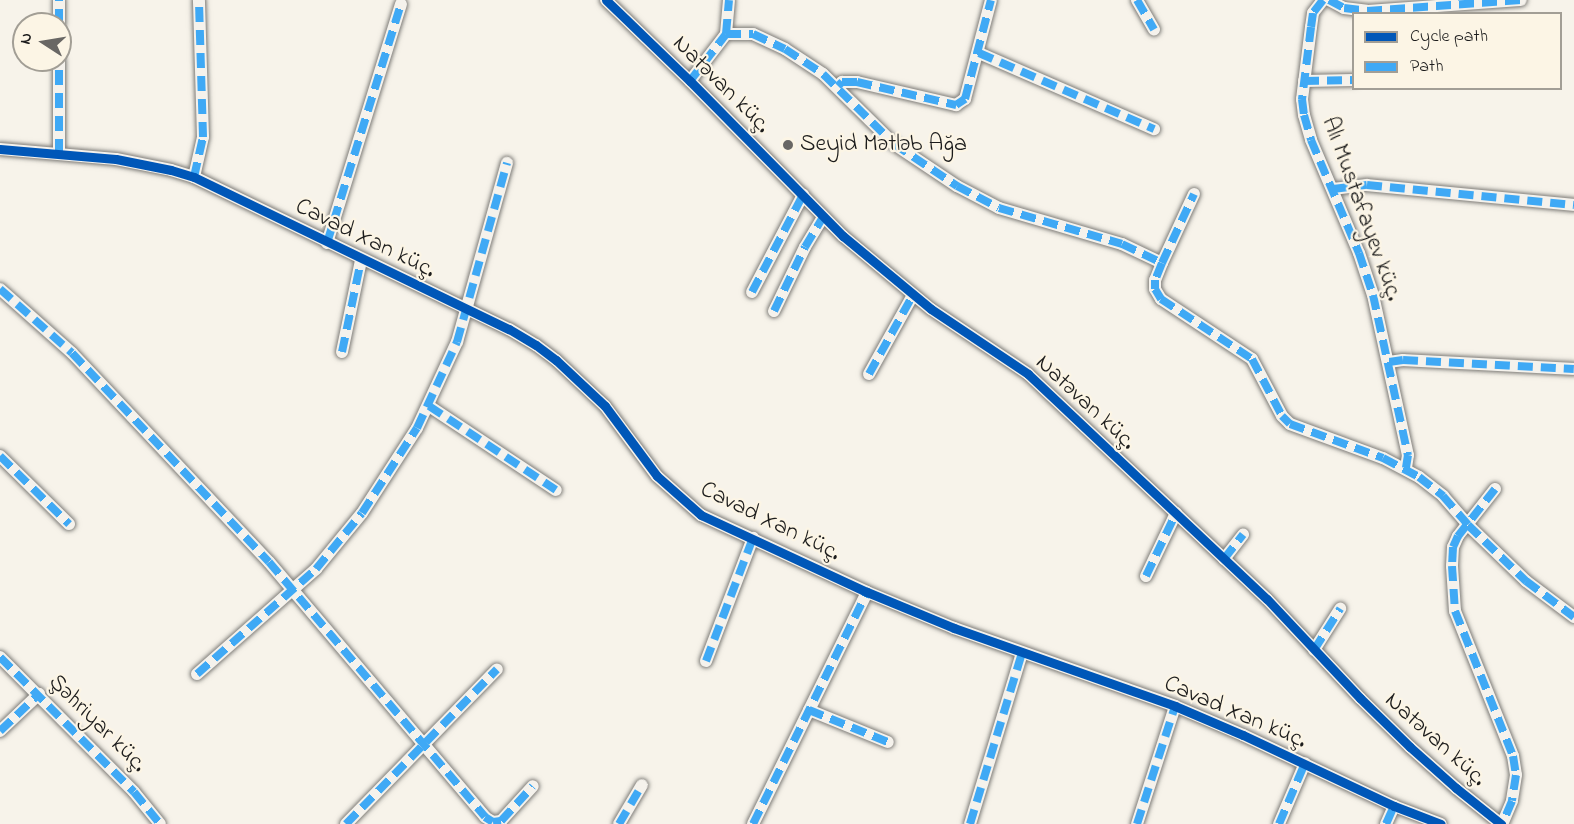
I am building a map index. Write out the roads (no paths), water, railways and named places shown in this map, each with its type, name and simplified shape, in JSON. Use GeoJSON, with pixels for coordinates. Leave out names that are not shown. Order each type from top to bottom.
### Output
{"type":"FeatureCollection","features":[{"type":"Feature","properties":{"kind":"street"},"geometry":{"type":"LineString","coordinates":[[194,177],[202,137],[199,0]]}},
{"type":"Feature","properties":{"kind":"street","name":"Natəvan küç."},"geometry":{"type":"LineString","coordinates":[[606,0],[690,81],[824,217],[913,295],[1028,374],[1267,599],[1410,747],[1502,824]]}},
{"type":"Feature","properties":{"kind":"street"},"geometry":{"type":"LineString","coordinates":[[690,81],[726,34],[729,0]]}},
{"type":"Feature","properties":{"kind":"street"},"geometry":{"type":"LineString","coordinates":[[838,86],[842,82],[857,82],[956,105],[965,99],[979,53],[991,0]]}},
{"type":"Feature","properties":{"kind":"street"},"geometry":{"type":"LineString","coordinates":[[1137,0],[1154,29]]}},
{"type":"Feature","properties":{"kind":"street","name":"Alı Mustafayev küç."},"geometry":{"type":"LineString","coordinates":[[1323,0],[1313,13],[1304,81],[1304,115],[1311,140],[1333,189],[1373,295],[1408,455],[1406,468]]}},
{"type":"Feature","properties":{"kind":"street"},"geometry":{"type":"LineString","coordinates":[[1329,0],[1344,8],[1360,11],[1463,2],[1521,0]]}},
{"type":"Feature","properties":{"kind":"street"},"geometry":{"type":"LineString","coordinates":[[327,243],[401,4]]}},
{"type":"Feature","properties":{"kind":"street"},"geometry":{"type":"LineString","coordinates":[[726,34],[753,34],[804,60],[838,86],[894,144],[957,186],[999,208],[1113,242],[1162,263]]}},
{"type":"Feature","properties":{"kind":"street"},"geometry":{"type":"LineString","coordinates":[[979,53],[1154,129]]}},
{"type":"Feature","properties":{"kind":"street"},"geometry":{"type":"LineString","coordinates":[[59,72],[59,154]]}},
{"type":"Feature","properties":{"kind":"street"},"geometry":{"type":"LineString","coordinates":[[1304,81],[1352,80]]}},
{"type":"Feature","properties":{"kind":"street","name":"Cavad Xan küç."},"geometry":{"type":"LineString","coordinates":[[0,149],[144,164],[194,177],[361,260],[509,329],[556,360],[605,406],[657,476],[679,498],[701,514],[867,592],[1022,653],[1175,706],[1305,763],[1394,806],[1440,824]]}},
{"type":"Feature","properties":{"kind":"street"},"geometry":{"type":"LineString","coordinates":[[197,674],[316,569],[362,513],[417,428],[457,342],[507,163]]}},
{"type":"Feature","properties":{"kind":"street"},"geometry":{"type":"LineString","coordinates":[[1333,189],[1367,185],[1574,205]]}},
{"type":"Feature","properties":{"kind":"street"},"geometry":{"type":"LineString","coordinates":[[1194,194],[1155,280],[1155,289],[1161,298],[1252,359],[1282,416],[1290,424],[1406,468],[1443,496],[1468,525],[1526,581],[1574,617]]}},
{"type":"Feature","properties":{"kind":"street"},"geometry":{"type":"LineString","coordinates":[[752,292],[803,195]]}},
{"type":"Feature","properties":{"kind":"street"},"geometry":{"type":"LineString","coordinates":[[774,311],[805,247],[824,217]]}},
{"type":"Feature","properties":{"kind":"street"},"geometry":{"type":"LineString","coordinates":[[342,352],[361,260]]}},
{"type":"Feature","properties":{"kind":"street"},"geometry":{"type":"LineString","coordinates":[[0,289],[72,352],[269,562],[485,817],[493,822],[501,821],[533,786]]}},
{"type":"Feature","properties":{"kind":"street"},"geometry":{"type":"LineString","coordinates":[[869,374],[913,295]]}},
{"type":"Feature","properties":{"kind":"street"},"geometry":{"type":"LineString","coordinates":[[1389,362],[1403,360],[1574,369]]}},
{"type":"Feature","properties":{"kind":"street"},"geometry":{"type":"LineString","coordinates":[[429,406],[556,490]]}},
{"type":"Feature","properties":{"kind":"street"},"geometry":{"type":"LineString","coordinates":[[0,456],[69,524]]}},
{"type":"Feature","properties":{"kind":"street"},"geometry":{"type":"LineString","coordinates":[[1495,489],[1458,536],[1452,566],[1455,611],[1513,756],[1516,775],[1512,801],[1502,824]]}},
{"type":"Feature","properties":{"kind":"street"},"geometry":{"type":"LineString","coordinates":[[1146,576],[1176,513]]}},
{"type":"Feature","properties":{"kind":"street"},"geometry":{"type":"LineString","coordinates":[[1224,559],[1243,535]]}},
{"type":"Feature","properties":{"kind":"street"},"geometry":{"type":"LineString","coordinates":[[706,662],[753,538]]}},
{"type":"Feature","properties":{"kind":"street"},"geometry":{"type":"LineString","coordinates":[[753,824],[867,592]]}},
{"type":"Feature","properties":{"kind":"street"},"geometry":{"type":"LineString","coordinates":[[1314,650],[1340,609]]}},
{"type":"Feature","properties":{"kind":"street"},"geometry":{"type":"LineString","coordinates":[[970,824],[1022,653]]}},
{"type":"Feature","properties":{"kind":"street","name":"Şəhriyar küç."},"geometry":{"type":"LineString","coordinates":[[0,657],[134,792],[160,824]]}},
{"type":"Feature","properties":{"kind":"street"},"geometry":{"type":"LineString","coordinates":[[346,824],[497,669]]}},
{"type":"Feature","properties":{"kind":"street"},"geometry":{"type":"LineString","coordinates":[[0,731],[39,694]]}},
{"type":"Feature","properties":{"kind":"street"},"geometry":{"type":"LineString","coordinates":[[1137,824],[1175,706]]}},
{"type":"Feature","properties":{"kind":"street"},"geometry":{"type":"LineString","coordinates":[[809,710],[888,742]]}},
{"type":"Feature","properties":{"kind":"street"},"geometry":{"type":"LineString","coordinates":[[1279,824],[1305,763]]}},
{"type":"Feature","properties":{"kind":"street"},"geometry":{"type":"LineString","coordinates":[[619,824],[642,785]]}},
{"type":"Feature","properties":{"kind":"street"},"geometry":{"type":"LineString","coordinates":[[1386,824],[1394,806]]}},
{"type":"Feature","properties":{"kind":"place","name":"Seyid Mətləb Ağa"},"geometry":{"type":"Point","coordinates":[788,145]}}]}
